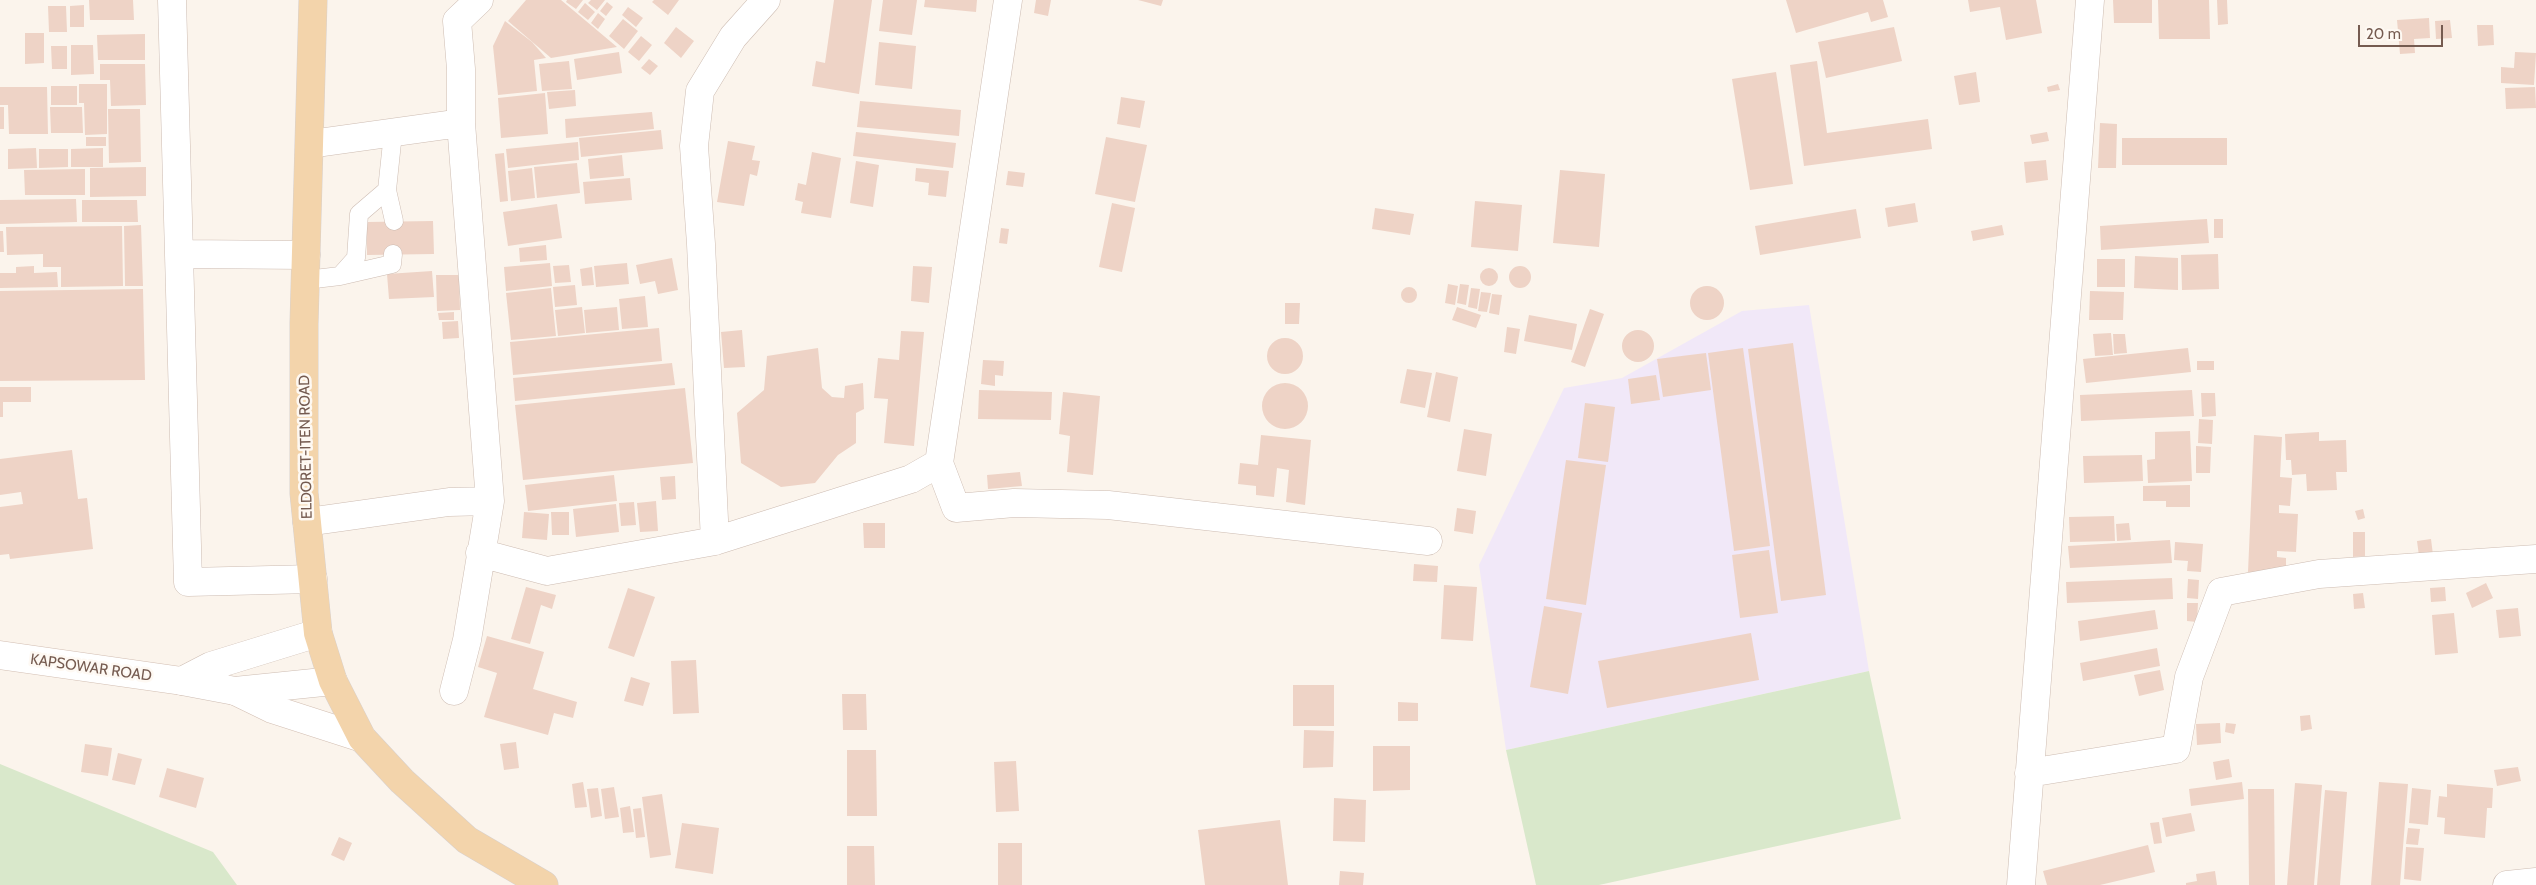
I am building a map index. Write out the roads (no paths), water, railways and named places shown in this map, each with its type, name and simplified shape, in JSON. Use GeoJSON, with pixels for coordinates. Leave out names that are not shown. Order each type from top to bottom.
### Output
{"type":"FeatureCollection","features":[{"type":"Feature","properties":{"kind":"main road","name":"ELDORET-ITEN ROAD"},"geometry":{"type":"LineString","coordinates":[[313,0],[306,267],[304,493],[318,633],[333,681],[362,738],[402,781],[467,840],[544,885]]}},
{"type":"Feature","properties":{"kind":"street"},"geometry":{"type":"LineString","coordinates":[[172,0],[188,582],[313,579]]}},
{"type":"Feature","properties":{"kind":"street"},"geometry":{"type":"LineString","coordinates":[[454,691],[467,640],[490,502],[462,123],[458,21],[479,0]]}},
{"type":"Feature","properties":{"kind":"street"},"geometry":{"type":"LineString","coordinates":[[715,541],[701,244],[694,146],[700,91],[733,37],[766,0]]}},
{"type":"Feature","properties":{"kind":"street"},"geometry":{"type":"LineString","coordinates":[[1008,0],[939,462],[956,508],[1014,503],[1108,505],[1428,541]]}},
{"type":"Feature","properties":{"kind":"street"},"geometry":{"type":"LineString","coordinates":[[2021,885],[2059,419],[2090,0]]}},
{"type":"Feature","properties":{"kind":"street"},"geometry":{"type":"LineString","coordinates":[[310,144],[462,123]]}},
{"type":"Feature","properties":{"kind":"street"},"geometry":{"type":"LineString","coordinates":[[179,254],[306,267]]}},
{"type":"Feature","properties":{"kind":"street"},"geometry":{"type":"LineString","coordinates":[[480,553],[546,571],[715,541],[911,479],[939,462]]}},
{"type":"Feature","properties":{"kind":"street"},"geometry":{"type":"LineString","coordinates":[[307,522],[449,502],[490,502]]}},
{"type":"Feature","properties":{"kind":"street"},"geometry":{"type":"LineString","coordinates":[[2029,773],[2176,749],[2189,677],[2221,592],[2319,574],[2536,559]]}},
{"type":"Feature","properties":{"kind":"street"},"geometry":{"type":"LineString","coordinates":[[182,681],[219,664],[318,633]]}},
{"type":"Feature","properties":{"kind":"street","name":"KAPSOWAR ROAD"},"geometry":{"type":"LineString","coordinates":[[0,655],[182,681],[235,691],[333,681]]}},
{"type":"Feature","properties":{"kind":"street"},"geometry":{"type":"LineString","coordinates":[[235,691],[272,709],[362,738]]}},
{"type":"Feature","properties":{"kind":"street"},"geometry":{"type":"LineString","coordinates":[[2507,885],[2536,882]]}},
{"type":"Feature","properties":{"kind":"lane"},"geometry":{"type":"LineString","coordinates":[[393,132],[387,190],[394,222]]}},
{"type":"Feature","properties":{"kind":"lane"},"geometry":{"type":"LineString","coordinates":[[340,276],[356,258],[359,214],[387,190]]}},
{"type":"Feature","properties":{"kind":"lane"},"geometry":{"type":"LineString","coordinates":[[306,267],[340,276],[392,264],[393,254]]}}]}
